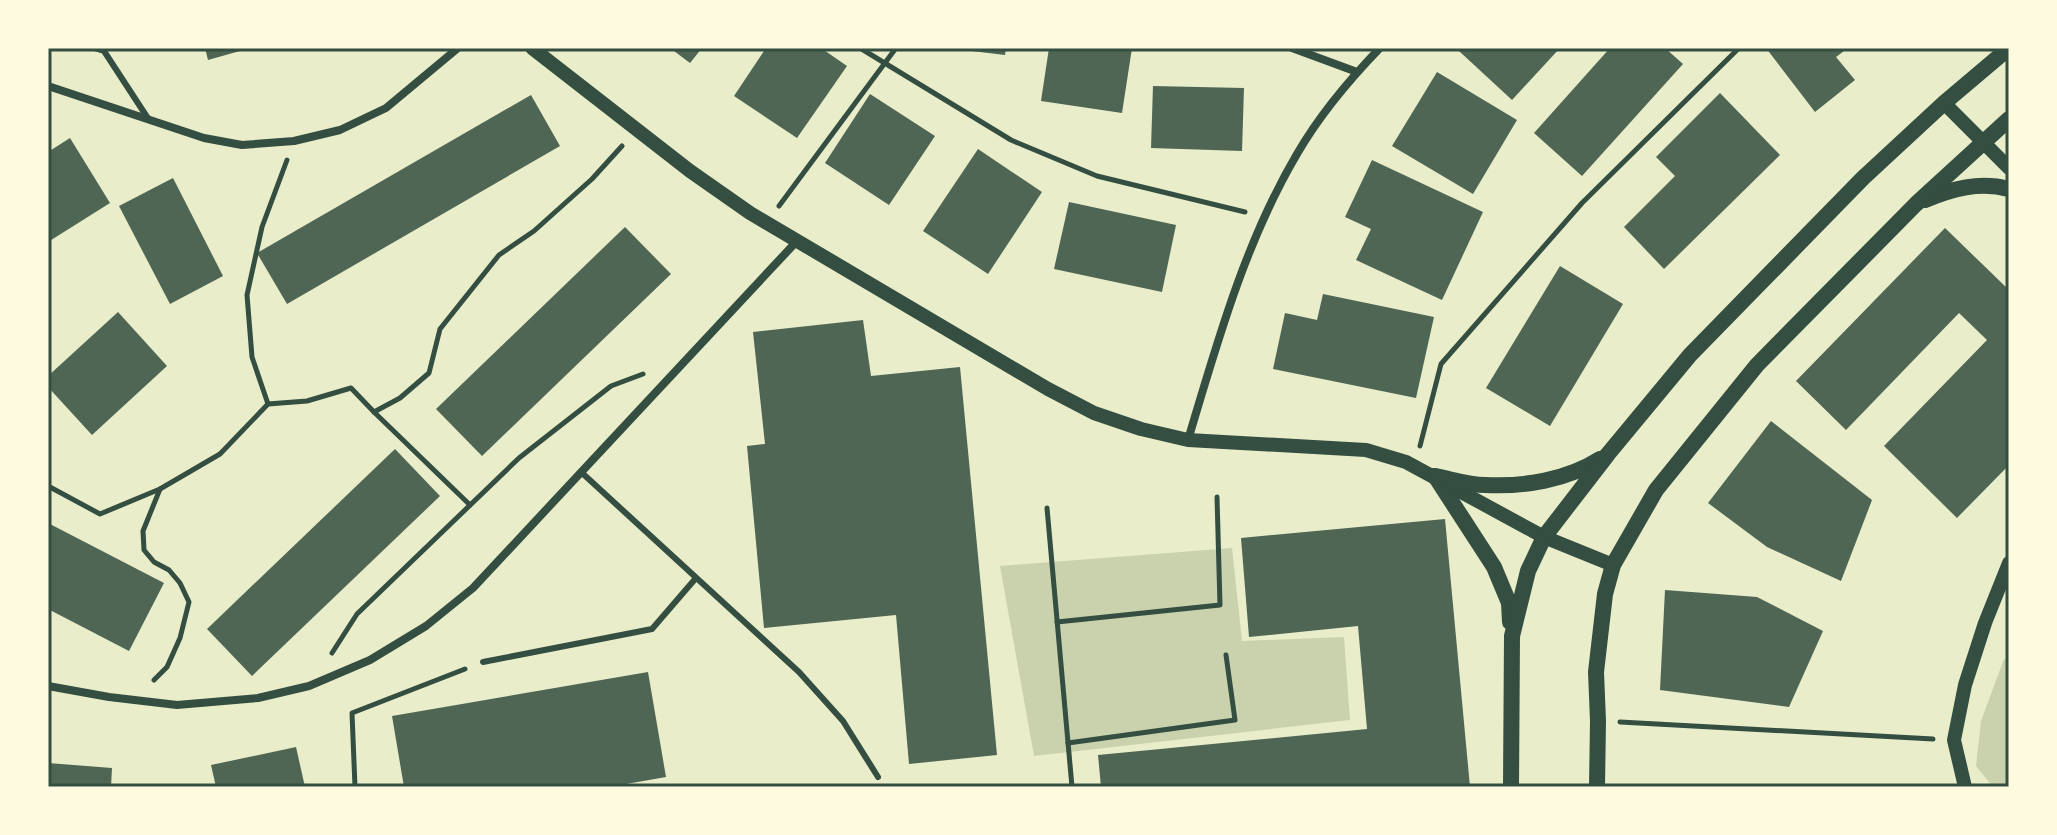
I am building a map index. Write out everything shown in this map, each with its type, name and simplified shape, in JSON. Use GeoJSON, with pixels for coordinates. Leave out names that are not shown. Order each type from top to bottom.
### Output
{"type":"FeatureCollection","features":[{"type":"Feature","properties":{"kind":"main road"},"geometry":{"type":"LineString","coordinates":[[1512,636],[1528,571],[1544,537],[1690,355],[1863,178],[2009,48]]}},
{"type":"Feature","properties":{"kind":"main road"},"geometry":{"type":"LineString","coordinates":[[1597,787],[1596,672],[1605,594],[1613,565],[1656,490],[1757,365],[1916,204],[2009,119]]}},
{"type":"Feature","properties":{"kind":"main road"},"geometry":{"type":"LineString","coordinates":[[1916,204],[1960,187],[1979,185],[2009,189]]}},
{"type":"Feature","properties":{"kind":"main road"},"geometry":{"type":"LineString","coordinates":[[1435,476],[1482,485],[1512,485],[1569,474],[1608,454]]}},
{"type":"Feature","properties":{"kind":"main road"},"geometry":{"type":"LineString","coordinates":[[1435,476],[1494,567],[1509,603],[1512,636],[1511,787]]}},
{"type":"Feature","properties":{"kind":"street"},"geometry":{"type":"LineString","coordinates":[[48,86],[204,138],[242,145],[294,141],[340,130],[386,108],[458,48]]}},
{"type":"Feature","properties":{"kind":"street"},"geometry":{"type":"LineString","coordinates":[[532,48],[690,171],[766,223],[1094,413],[1141,429],[1188,440],[1366,450],[1415,466],[1544,537],[1613,565]]}},
{"type":"Feature","properties":{"kind":"street"},"geometry":{"type":"LineString","coordinates":[[1292,48],[1357,72]]}},
{"type":"Feature","properties":{"kind":"street"},"geometry":{"type":"LineString","coordinates":[[1188,440],[1222,326],[1265,217],[1297,153],[1357,72],[1380,48]]}},
{"type":"Feature","properties":{"kind":"street"},"geometry":{"type":"LineString","coordinates":[[1944,103],[2009,168]]}},
{"type":"Feature","properties":{"kind":"street"},"geometry":{"type":"LineString","coordinates":[[48,686],[177,705],[258,698],[309,686],[370,660],[426,626],[473,588],[797,241]]}},
{"type":"Feature","properties":{"kind":"street"},"geometry":{"type":"LineString","coordinates":[[1965,787],[1954,740],[1965,685],[2009,563]]}},
{"type":"Feature","properties":{"kind":"lane"},"geometry":{"type":"LineString","coordinates":[[94,48],[104,51],[149,120]]}},
{"type":"Feature","properties":{"kind":"lane"},"geometry":{"type":"LineString","coordinates":[[581,472],[799,672],[843,721],[878,777]]}},
{"type":"Feature","properties":{"kind":"lane"},"geometry":{"type":"LineString","coordinates":[[483,662],[652,629],[696,578]]}},
{"type":"Feature","properties":{"kind":"path"},"geometry":{"type":"LineString","coordinates":[[860,48],[1011,140],[1097,176],[1265,217]]}},
{"type":"Feature","properties":{"kind":"path"},"geometry":{"type":"LineString","coordinates":[[766,223],[896,48]]}},
{"type":"Feature","properties":{"kind":"path"},"geometry":{"type":"LineString","coordinates":[[1415,466],[1441,364],[1582,203],[1739,48]]}},
{"type":"Feature","properties":{"kind":"path"},"geometry":{"type":"LineString","coordinates":[[374,412],[400,398],[429,373],[440,329],[499,255],[534,231],[592,179],[637,129]]}},
{"type":"Feature","properties":{"kind":"path"},"geometry":{"type":"LineString","coordinates":[[268,404],[252,357],[247,295],[262,227],[294,141]]}},
{"type":"Feature","properties":{"kind":"path"},"geometry":{"type":"LineString","coordinates":[[309,686],[357,614],[519,458],[611,386],[689,357]]}},
{"type":"Feature","properties":{"kind":"path"},"geometry":{"type":"LineString","coordinates":[[48,486],[100,514],[160,489],[220,454],[268,404],[307,401],[351,388],[470,505]]}},
{"type":"Feature","properties":{"kind":"path"},"geometry":{"type":"LineString","coordinates":[[154,680],[167,667],[180,638],[189,602],[180,583],[169,570],[154,562],[144,550],[143,531],[160,489]]}},
{"type":"Feature","properties":{"kind":"path"},"geometry":{"type":"LineString","coordinates":[[1057,622],[1220,605],[1217,497]]}},
{"type":"Feature","properties":{"kind":"path"},"geometry":{"type":"LineString","coordinates":[[1047,508],[1072,787]]}},
{"type":"Feature","properties":{"kind":"path"},"geometry":{"type":"LineString","coordinates":[[1068,743],[1235,720],[1226,655]]}},
{"type":"Feature","properties":{"kind":"path"},"geometry":{"type":"LineString","coordinates":[[355,787],[352,713],[483,662]]}},
{"type":"Feature","properties":{"kind":"path"},"geometry":{"type":"LineString","coordinates":[[1598,721],[1954,740]]}},
{"type":"Feature","properties":{"kind":"green space"},"geometry":{"type":"Polygon","coordinates":[[[1232,548],[1242,641],[1344,637],[1350,720],[1034,756],[1000,566],[1232,548]]]}},
{"type":"Feature","properties":{"kind":"green space"},"geometry":{"type":"Polygon","coordinates":[[[2004,659],[2009,661],[2009,787],[1993,787],[1976,766],[1981,721],[2004,659]]]}},
{"type":"Feature","properties":{"kind":"building"},"geometry":{"type":"Polygon","coordinates":[[[205,48],[247,48],[247,49],[208,60],[205,48]]]}},
{"type":"Feature","properties":{"kind":"building"},"geometry":{"type":"Polygon","coordinates":[[[670,48],[702,48],[690,63],[670,48]]]}},
{"type":"Feature","properties":{"kind":"building"},"geometry":{"type":"Polygon","coordinates":[[[766,48],[821,48],[847,66],[797,138],[734,96],[766,48]]]}},
{"type":"Feature","properties":{"kind":"building"},"geometry":{"type":"Polygon","coordinates":[[[963,48],[1006,48],[1005,55],[963,48]]]}},
{"type":"Feature","properties":{"kind":"building"},"geometry":{"type":"Polygon","coordinates":[[[1049,48],[1132,48],[1122,113],[1041,101],[1049,48]]]}},
{"type":"Feature","properties":{"kind":"building"},"geometry":{"type":"Polygon","coordinates":[[[1462,48],[1560,48],[1512,100],[1459,51],[1462,48]]]}},
{"type":"Feature","properties":{"kind":"building"},"geometry":{"type":"Polygon","coordinates":[[[1610,48],[1665,48],[1683,64],[1582,176],[1534,133],[1610,48]]]}},
{"type":"Feature","properties":{"kind":"building"},"geometry":{"type":"Polygon","coordinates":[[[1766,48],[1848,48],[1836,57],[1855,80],[1815,112],[1766,48]]]}},
{"type":"Feature","properties":{"kind":"building"},"geometry":{"type":"Polygon","coordinates":[[[1437,72],[1517,120],[1473,194],[1392,146],[1437,72]]]}},
{"type":"Feature","properties":{"kind":"building"},"geometry":{"type":"Polygon","coordinates":[[[1153,86],[1244,88],[1242,151],[1151,148],[1153,86]]]}},
{"type":"Feature","properties":{"kind":"building"},"geometry":{"type":"Polygon","coordinates":[[[1720,93],[1780,155],[1664,269],[1624,227],[1675,176],[1656,157],[1720,93]]]}},
{"type":"Feature","properties":{"kind":"building"},"geometry":{"type":"Polygon","coordinates":[[[870,94],[935,136],[889,205],[825,163],[870,94]]]}},
{"type":"Feature","properties":{"kind":"building"},"geometry":{"type":"Polygon","coordinates":[[[531,95],[560,146],[287,304],[257,253],[531,95]]]}},
{"type":"Feature","properties":{"kind":"building"},"geometry":{"type":"Polygon","coordinates":[[[70,138],[110,203],[48,242],[48,152],[70,138]]]}},
{"type":"Feature","properties":{"kind":"building"},"geometry":{"type":"Polygon","coordinates":[[[978,149],[1042,192],[988,274],[923,231],[978,149]]]}},
{"type":"Feature","properties":{"kind":"building"},"geometry":{"type":"Polygon","coordinates":[[[1372,160],[1483,212],[1442,300],[1356,260],[1371,229],[1345,217],[1372,160]]]}},
{"type":"Feature","properties":{"kind":"building"},"geometry":{"type":"Polygon","coordinates":[[[173,178],[223,276],[170,304],[119,206],[173,178]]]}},
{"type":"Feature","properties":{"kind":"building"},"geometry":{"type":"Polygon","coordinates":[[[1069,202],[1176,225],[1162,292],[1054,269],[1069,202]]]}},
{"type":"Feature","properties":{"kind":"building"},"geometry":{"type":"Polygon","coordinates":[[[625,227],[671,274],[482,456],[436,409],[625,227]]]}},
{"type":"Feature","properties":{"kind":"building"},"geometry":{"type":"Polygon","coordinates":[[[1945,228],[2009,290],[2009,465],[1957,518],[1884,446],[1987,340],[1959,313],[1846,430],[1796,381],[1945,228]]]}},
{"type":"Feature","properties":{"kind":"building"},"geometry":{"type":"Polygon","coordinates":[[[1560,266],[1623,304],[1550,426],[1486,388],[1560,266]]]}},
{"type":"Feature","properties":{"kind":"building"},"geometry":{"type":"Polygon","coordinates":[[[1323,294],[1434,317],[1416,398],[1273,369],[1285,313],[1317,320],[1323,294]]]}},
{"type":"Feature","properties":{"kind":"building"},"geometry":{"type":"Polygon","coordinates":[[[118,312],[167,366],[92,435],[48,387],[48,376],[118,312]]]}},
{"type":"Feature","properties":{"kind":"building"},"geometry":{"type":"Polygon","coordinates":[[[863,320],[871,376],[960,367],[997,755],[909,764],[896,615],[764,628],[747,446],[765,444],[753,332],[863,320]]]}},
{"type":"Feature","properties":{"kind":"building"},"geometry":{"type":"Polygon","coordinates":[[[1771,421],[1872,500],[1841,581],[1767,547],[1708,503],[1771,421]]]}},
{"type":"Feature","properties":{"kind":"building"},"geometry":{"type":"Polygon","coordinates":[[[395,449],[440,496],[252,676],[207,629],[395,449]]]}},
{"type":"Feature","properties":{"kind":"building"},"geometry":{"type":"Polygon","coordinates":[[[1445,519],[1470,787],[1101,787],[1098,755],[1367,729],[1358,626],[1249,637],[1241,538],[1445,519]]]}},
{"type":"Feature","properties":{"kind":"building"},"geometry":{"type":"Polygon","coordinates":[[[48,523],[164,583],[129,651],[48,609],[48,523]]]}},
{"type":"Feature","properties":{"kind":"building"},"geometry":{"type":"Polygon","coordinates":[[[1665,590],[1757,597],[1823,631],[1789,707],[1660,690],[1665,590]]]}},
{"type":"Feature","properties":{"kind":"building"},"geometry":{"type":"Polygon","coordinates":[[[648,672],[666,777],[609,787],[404,787],[392,716],[648,672]]]}},
{"type":"Feature","properties":{"kind":"building"},"geometry":{"type":"Polygon","coordinates":[[[296,747],[305,787],[216,787],[211,765],[296,747]]]}},
{"type":"Feature","properties":{"kind":"building"},"geometry":{"type":"Polygon","coordinates":[[[48,763],[112,768],[111,787],[48,787],[48,763]]]}}]}
